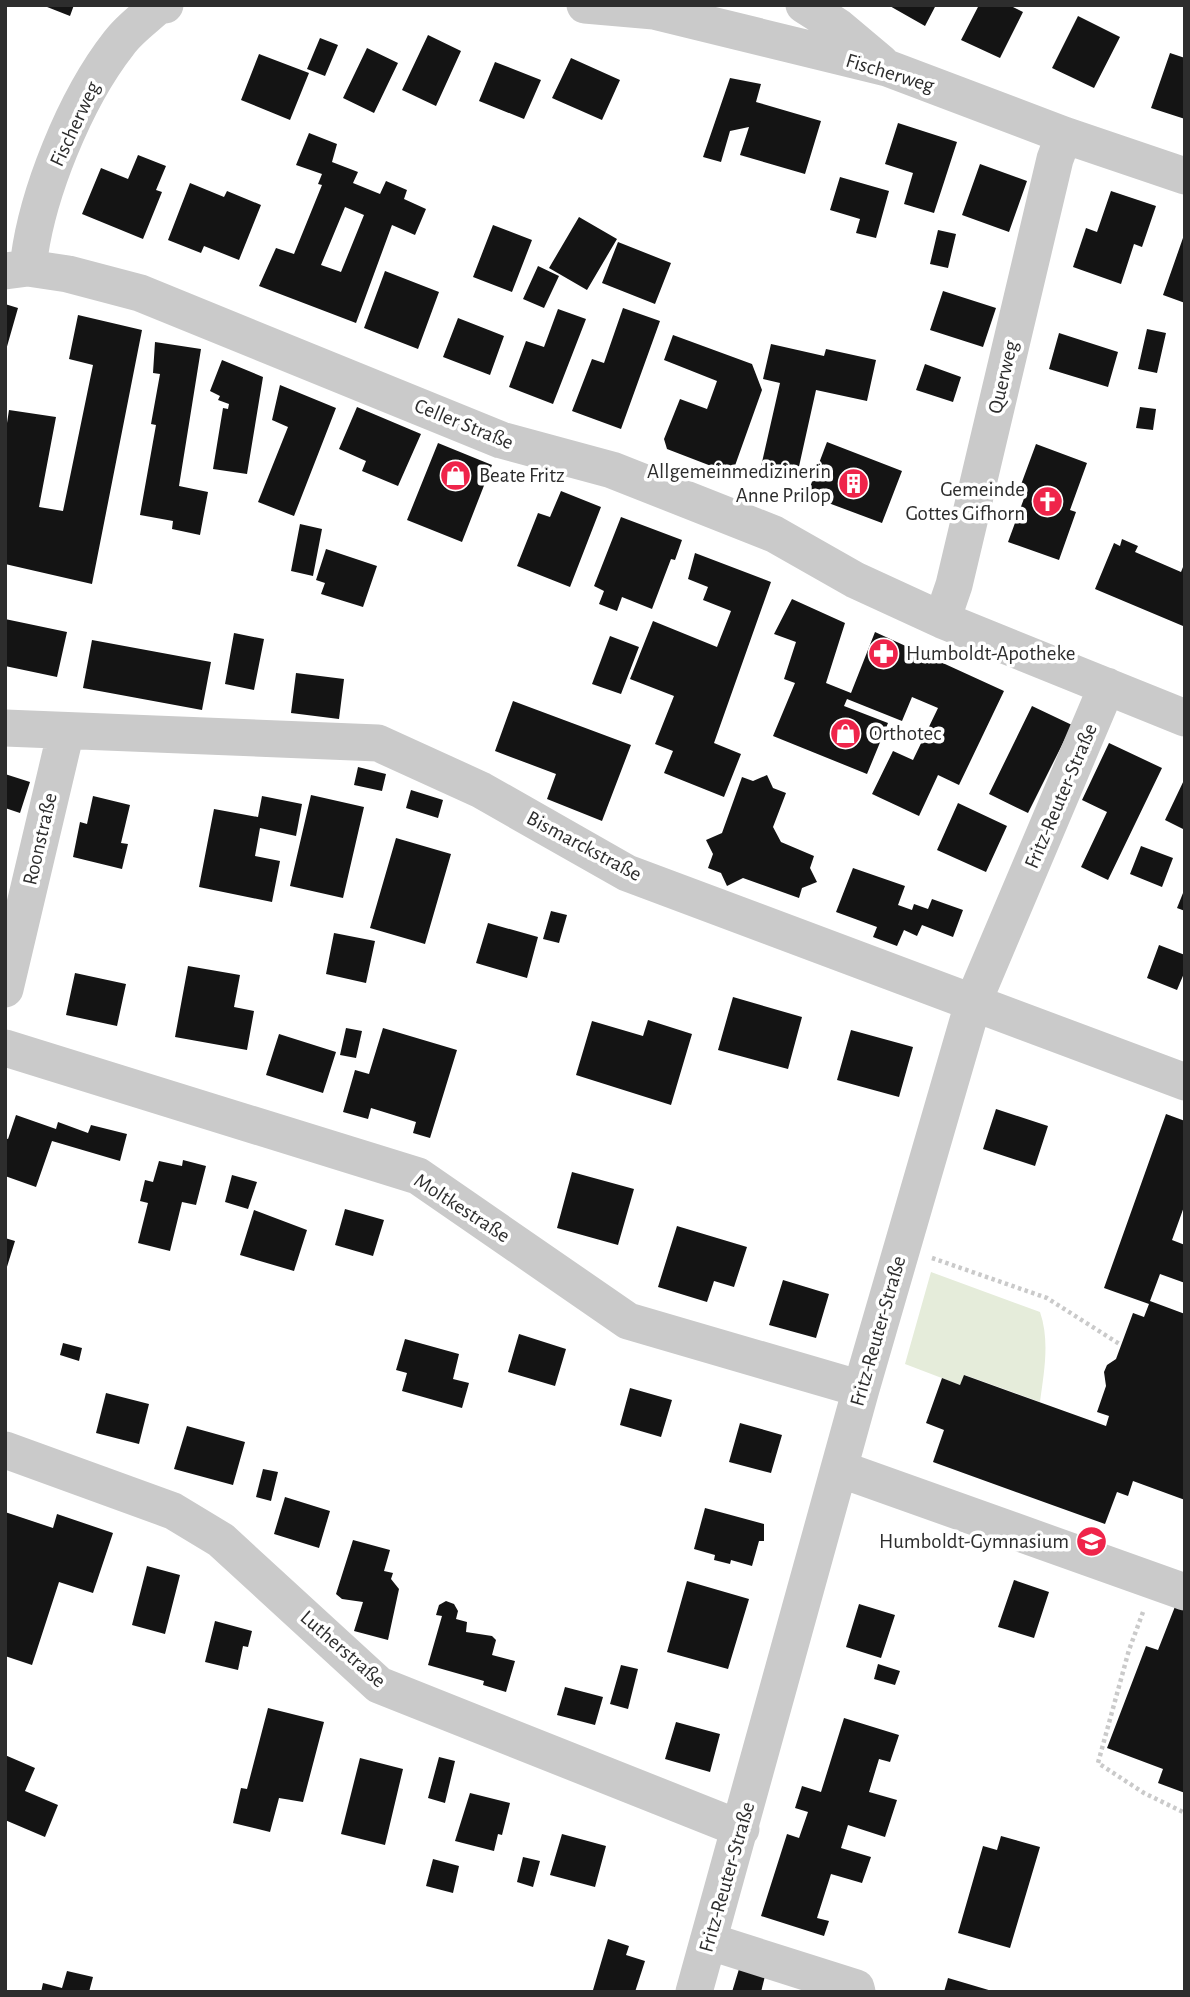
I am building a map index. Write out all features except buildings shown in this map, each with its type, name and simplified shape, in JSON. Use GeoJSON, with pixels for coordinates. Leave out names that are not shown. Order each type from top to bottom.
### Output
{"type":"FeatureCollection","features":[{"type":"Feature","properties":{"kind":"street","name":"Fischerweg"},"geometry":{"type":"LineString","coordinates":[[17,270],[53,167],[92,82],[120,41],[158,6],[165,5]]}},
{"type":"Feature","properties":{"kind":"street","name":"Fischerweg"},"geometry":{"type":"LineString","coordinates":[[585,5],[656,8],[887,68],[1064,135],[1185,176]]}},
{"type":"Feature","properties":{"kind":"street"},"geometry":{"type":"LineString","coordinates":[[804,5],[837,26],[887,68]]}},
{"type":"Feature","properties":{"kind":"street","name":"Querweg"},"geometry":{"type":"LineString","coordinates":[[942,620],[954,585],[1055,159],[1064,135]]}},
{"type":"Feature","properties":{"kind":"street","name":"Celler Straße"},"geometry":{"type":"LineString","coordinates":[[17,270],[66,284],[140,293],[436,425],[612,470],[774,534],[855,580],[942,620],[1185,718]]}},
{"type":"Feature","properties":{"kind":"street","name":"Fritz-Reuter-Straße"},"geometry":{"type":"LineString","coordinates":[[694,1992],[861,1389],[974,1000],[1107,686]]}},
{"type":"Feature","properties":{"kind":"street","name":"Bismarckstraße"},"geometry":{"type":"LineString","coordinates":[[5,728],[378,743],[481,790],[627,873],[974,1000],[1185,1082]]}},
{"type":"Feature","properties":{"kind":"street","name":"Roonstraße"},"geometry":{"type":"LineString","coordinates":[[5,989],[66,731]]}},
{"type":"Feature","properties":{"kind":"street","name":"Moltkestraße"},"geometry":{"type":"LineString","coordinates":[[5,1048],[418,1176],[628,1321],[861,1389]]}},
{"type":"Feature","properties":{"kind":"street","name":"Lutherstraße"},"geometry":{"type":"LineString","coordinates":[[5,1450],[173,1511],[221,1540],[379,1685],[741,1829]]}},
{"type":"Feature","properties":{"kind":"street"},"geometry":{"type":"LineString","coordinates":[[840,1469],[1170,1587]]}},
{"type":"Feature","properties":{"kind":"street"},"geometry":{"type":"LineString","coordinates":[[708,1941],[856,1988],[857,1992]]}},
{"type":"Feature","properties":{"kind":"path"},"geometry":{"type":"LineString","coordinates":[[953,1263],[1047,1298],[1121,1345]]}},
{"type":"Feature","properties":{"kind":"path"},"geometry":{"type":"LineString","coordinates":[[1170,1587],[1129,1650],[1098,1763],[1144,1793],[1185,1813]]}},
{"type":"Feature","properties":{"kind":"green space"},"geometry":{"type":"Polygon","coordinates":[[[931,1272],[1040,1312],[1045,1345],[1040,1402],[965,1375],[960,1385],[905,1364],[931,1272]]]}},
{"type":"Feature","properties":{"kind":"place","name":"Beate Fritz"},"geometry":{"type":"Point","coordinates":[456,475]}},
{"type":"Feature","properties":{"kind":"place","name":"Allgemeinmedizinerin Anne Prilop"},"geometry":{"type":"Point","coordinates":[854,483]}},
{"type":"Feature","properties":{"kind":"place","name":"Gemeinde Gottes Gifhorn"},"geometry":{"type":"Point","coordinates":[1048,501]}},
{"type":"Feature","properties":{"kind":"place","name":"Humboldt-Apotheke"},"geometry":{"type":"Point","coordinates":[883,653]}},
{"type":"Feature","properties":{"kind":"place","name":"Orthotec"},"geometry":{"type":"Point","coordinates":[846,733]}},
{"type":"Feature","properties":{"kind":"place","name":"Humboldt-Gymnasium"},"geometry":{"type":"Point","coordinates":[1092,1541]}}]}
